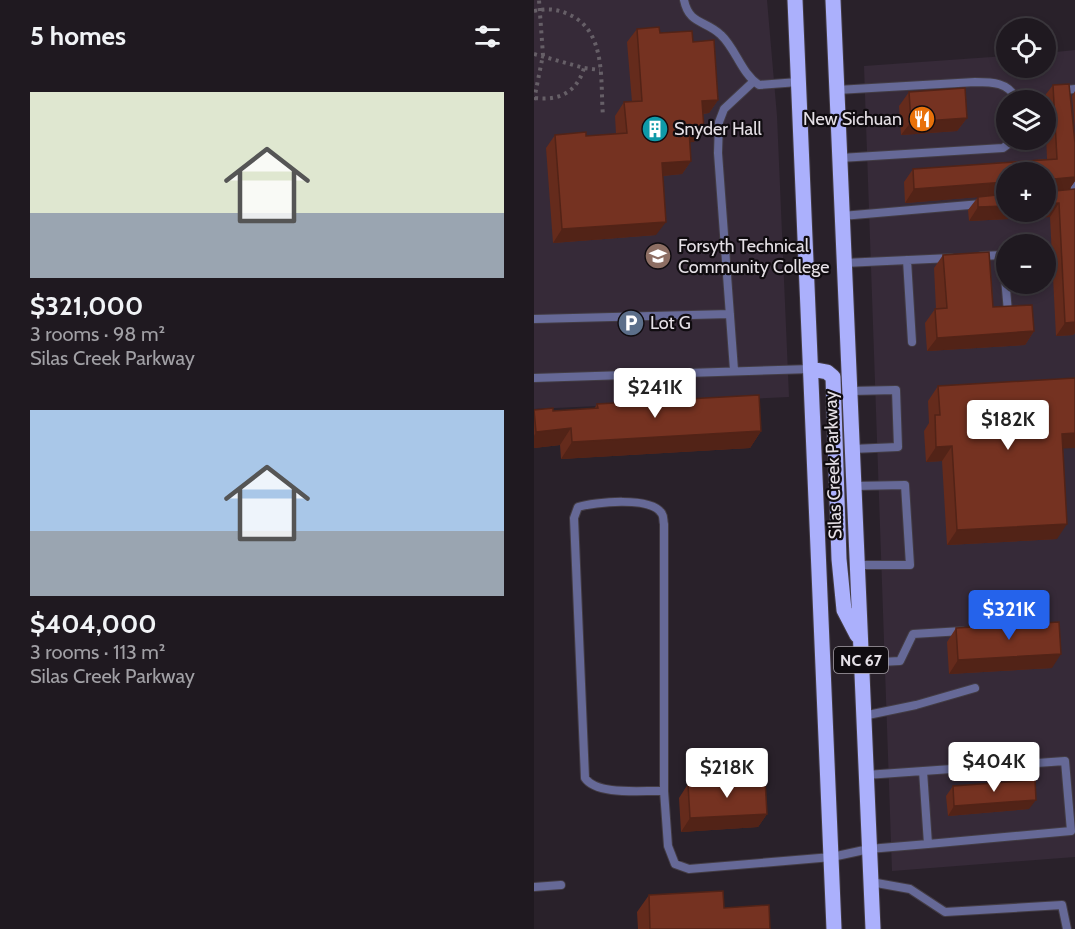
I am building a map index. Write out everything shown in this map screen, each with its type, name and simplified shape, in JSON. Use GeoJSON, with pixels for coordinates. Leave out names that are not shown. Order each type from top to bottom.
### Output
{"type":"FeatureCollection","features":[{"type":"Feature","properties":{"kind":"main road","name":"Silas Creek Parkway"},"geometry":{"type":"LineString","coordinates":[[795,0],[834,929]]}},
{"type":"Feature","properties":{"kind":"main road","name":"Silas Creek Parkway"},"geometry":{"type":"LineString","coordinates":[[833,0],[873,929]]}},
{"type":"Feature","properties":{"kind":"main road"},"geometry":{"type":"LineString","coordinates":[[811,369],[827,372],[833,377],[844,610],[860,641]]}},
{"type":"Feature","properties":{"kind":"lane"},"geometry":{"type":"LineString","coordinates":[[684,0],[686,10],[696,21],[719,33],[732,46],[748,76],[759,85],[798,82]]}},
{"type":"Feature","properties":{"kind":"lane"},"geometry":{"type":"LineString","coordinates":[[734,370],[718,153],[719,122],[724,109],[754,81]]}},
{"type":"Feature","properties":{"kind":"lane"},"geometry":{"type":"LineString","coordinates":[[837,90],[998,82],[1008,90]]}},
{"type":"Feature","properties":{"kind":"lane"},"geometry":{"type":"LineString","coordinates":[[1066,101],[1065,90],[1075,89]]}},
{"type":"Feature","properties":{"kind":"lane"},"geometry":{"type":"LineString","coordinates":[[840,158],[996,148]]}},
{"type":"Feature","properties":{"kind":"lane"},"geometry":{"type":"LineString","coordinates":[[1071,161],[1075,189]]}},
{"type":"Feature","properties":{"kind":"lane"},"geometry":{"type":"LineString","coordinates":[[1065,196],[1075,195]]}},
{"type":"Feature","properties":{"kind":"lane"},"geometry":{"type":"LineString","coordinates":[[842,216],[995,202]]}},
{"type":"Feature","properties":{"kind":"lane"},"geometry":{"type":"LineString","coordinates":[[971,256],[1003,255],[1008,312]]}},
{"type":"Feature","properties":{"kind":"lane"},"geometry":{"type":"LineString","coordinates":[[844,264],[960,257]]}},
{"type":"Feature","properties":{"kind":"lane"},"geometry":{"type":"LineString","coordinates":[[907,260],[912,342]]}},
{"type":"Feature","properties":{"kind":"lane"},"geometry":{"type":"LineString","coordinates":[[534,319],[729,314]]}},
{"type":"Feature","properties":{"kind":"lane"},"geometry":{"type":"LineString","coordinates":[[534,378],[811,369]]}},
{"type":"Feature","properties":{"kind":"lane"},"geometry":{"type":"LineString","coordinates":[[849,391],[896,390],[898,447],[852,449]]}},
{"type":"Feature","properties":{"kind":"lane"},"geometry":{"type":"LineString","coordinates":[[854,486],[905,485],[910,565],[857,565]]}},
{"type":"Feature","properties":{"kind":"lane"},"geometry":{"type":"LineString","coordinates":[[664,791],[599,789],[589,784],[585,778],[574,518],[578,507],[589,504],[645,503],[657,508],[662,514],[664,524],[664,791],[668,846],[675,864],[688,869],[832,857],[869,849],[1071,831],[1065,761],[866,775]]}},
{"type":"Feature","properties":{"kind":"lane"},"geometry":{"type":"LineString","coordinates":[[861,663],[900,661],[913,634],[968,631]]}},
{"type":"Feature","properties":{"kind":"lane"},"geometry":{"type":"LineString","coordinates":[[863,716],[916,705],[975,688]]}},
{"type":"Feature","properties":{"kind":"lane"},"geometry":{"type":"LineString","coordinates":[[923,771],[928,844]]}},
{"type":"Feature","properties":{"kind":"lane"},"geometry":{"type":"LineString","coordinates":[[871,882],[910,889],[945,912],[1062,905],[1067,929]]}},
{"type":"Feature","properties":{"kind":"lane"},"geometry":{"type":"LineString","coordinates":[[534,887],[561,885]]}},
{"type":"Feature","properties":{"kind":"path"},"geometry":{"type":"LineString","coordinates":[[539,0],[543,55],[534,99],[562,97],[575,86],[584,68]]}},
{"type":"Feature","properties":{"kind":"path"},"geometry":{"type":"LineString","coordinates":[[534,11],[560,10],[577,18],[590,30],[598,47],[603,116]]}},
{"type":"Feature","properties":{"kind":"path"},"geometry":{"type":"LineString","coordinates":[[534,54],[584,68],[600,70]]}},
{"type":"Feature","properties":{"kind":"shaded area","name":"Forsyth Technical Community College"},"geometry":{"type":"Polygon","coordinates":[[[534,0],[767,0],[777,116],[789,397],[534,409],[534,0]]]}},
{"type":"Feature","properties":{"kind":"shaded area"},"geometry":{"type":"Polygon","coordinates":[[[1075,50],[1075,857],[892,871],[864,66],[996,57],[996,78],[1056,78],[1056,52],[1075,50]]]}},
{"type":"Feature","properties":{"kind":"building","name":"Snyder Hall"},"geometry":{"type":"Polygon","coordinates":[[[659,27],[660,33],[692,31],[693,42],[714,40],[718,100],[702,101],[704,129],[689,130],[691,161],[662,163],[666,222],[562,229],[555,135],[586,132],[586,136],[627,133],[624,102],[642,101],[637,29],[659,27]]]}},
{"type":"Feature","properties":{"kind":"building"},"geometry":{"type":"Polygon","coordinates":[[[1069,84],[1075,143],[1075,177],[1056,179],[1056,162],[1014,162],[1057,159],[1056,90],[1053,90],[1053,85],[1069,84]]]}},
{"type":"Feature","properties":{"kind":"building"},"geometry":{"type":"Polygon","coordinates":[[[965,88],[967,118],[911,122],[909,92],[965,88]]]}},
{"type":"Feature","properties":{"kind":"building"},"geometry":{"type":"Polygon","coordinates":[[[996,163],[996,183],[914,189],[913,169],[996,163]]]}},
{"type":"Feature","properties":{"kind":"building"},"geometry":{"type":"Polygon","coordinates":[[[1075,189],[1075,322],[1065,323],[1059,203],[1056,203],[1056,191],[1075,189]]]}},
{"type":"Feature","properties":{"kind":"building"},"geometry":{"type":"Polygon","coordinates":[[[996,195],[996,206],[978,207],[978,197],[996,195]]]}},
{"type":"Feature","properties":{"kind":"building"},"geometry":{"type":"Polygon","coordinates":[[[989,252],[993,307],[1032,305],[1034,331],[937,338],[935,309],[947,308],[943,255],[989,252]]]}},
{"type":"Feature","properties":{"kind":"building"},"geometry":{"type":"Polygon","coordinates":[[[1075,378],[1075,433],[1062,434],[1067,524],[957,530],[952,446],[936,447],[935,415],[940,415],[938,386],[1075,378]]]}},
{"type":"Feature","properties":{"kind":"building"},"geometry":{"type":"Polygon","coordinates":[[[759,395],[761,431],[572,442],[571,428],[536,432],[534,410],[598,408],[597,404],[759,395]]]}},
{"type":"Feature","properties":{"kind":"building"},"geometry":{"type":"Polygon","coordinates":[[[1059,622],[1061,654],[958,660],[956,628],[1059,622]]]}},
{"type":"Feature","properties":{"kind":"building"},"geometry":{"type":"Polygon","coordinates":[[[765,780],[767,814],[690,818],[688,784],[765,780]]]}},
{"type":"Feature","properties":{"kind":"building"},"geometry":{"type":"Polygon","coordinates":[[[1035,780],[1036,800],[954,806],[953,786],[1035,780]]]}},
{"type":"Feature","properties":{"kind":"building"},"geometry":{"type":"Polygon","coordinates":[[[723,891],[724,908],[769,905],[770,929],[650,929],[649,895],[723,891]]]}},
{"type":"Feature","properties":{"kind":"place","name":"New Sichuan"},"geometry":{"type":"Point","coordinates":[922,119]}},
{"type":"Feature","properties":{"kind":"place","name":"Snyder Hall"},"geometry":{"type":"Point","coordinates":[655,129]}},
{"type":"Feature","properties":{"kind":"place","name":"Forsyth Technical Community College"},"geometry":{"type":"Point","coordinates":[658,256]}},
{"type":"Feature","properties":{"kind":"place","name":"Lot G"},"geometry":{"type":"Point","coordinates":[631,323]}}]}
